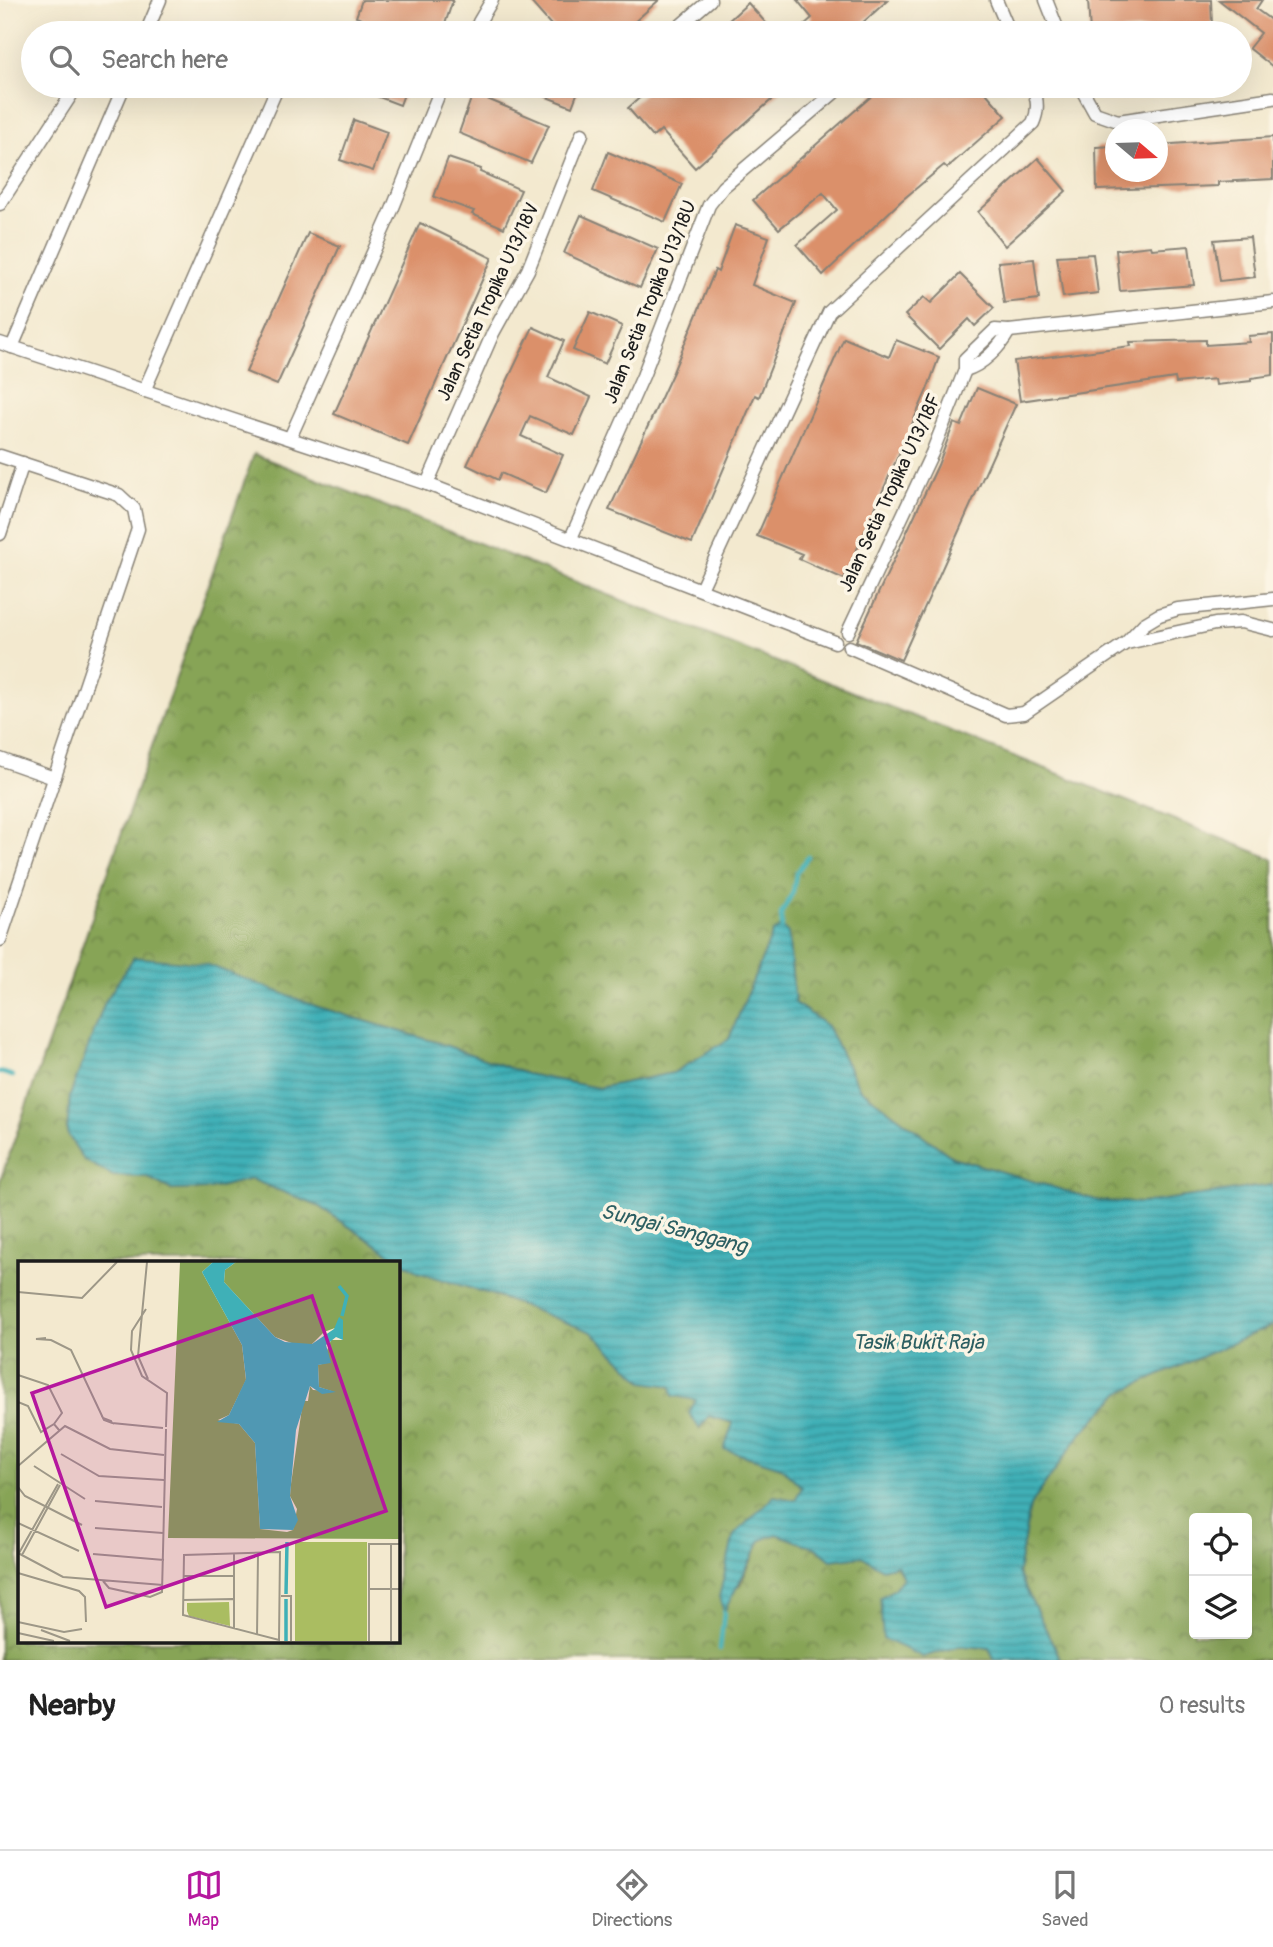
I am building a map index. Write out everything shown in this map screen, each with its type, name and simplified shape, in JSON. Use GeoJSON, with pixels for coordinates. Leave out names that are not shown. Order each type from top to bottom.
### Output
{"type":"FeatureCollection","features":[{"type":"Feature","properties":{"kind":"street"},"geometry":{"type":"LineString","coordinates":[[151,21],[160,0]]}},
{"type":"Feature","properties":{"kind":"street"},"geometry":{"type":"LineString","coordinates":[[480,21],[492,0]]}},
{"type":"Feature","properties":{"kind":"street"},"geometry":{"type":"LineString","coordinates":[[686,21],[710,0]]}},
{"type":"Feature","properties":{"kind":"street"},"geometry":{"type":"LineString","coordinates":[[996,0],[1005,21]]}},
{"type":"Feature","properties":{"kind":"street"},"geometry":{"type":"LineString","coordinates":[[1046,0],[1054,21]]}},
{"type":"Feature","properties":{"kind":"street"},"geometry":{"type":"LineString","coordinates":[[0,204],[69,98]]}},
{"type":"Feature","properties":{"kind":"street"},"geometry":{"type":"LineString","coordinates":[[119,98],[6,345],[426,484],[701,589],[835,642],[841,648],[849,647],[1006,715],[1024,713],[1039,706],[1126,643],[1144,624],[1178,609],[1273,599]]}},
{"type":"Feature","properties":{"kind":"street"},"geometry":{"type":"LineString","coordinates":[[144,391],[273,98]]}},
{"type":"Feature","properties":{"kind":"street"},"geometry":{"type":"LineString","coordinates":[[290,438],[392,210],[437,98]]}},
{"type":"Feature","properties":{"kind":"street","name":"Jalan Setia Tropika U13/18U"},"geometry":{"type":"LineString","coordinates":[[571,538],[643,376],[709,205],[723,187],[828,98]]}},
{"type":"Feature","properties":{"kind":"street"},"geometry":{"type":"LineString","coordinates":[[701,589],[829,313],[1033,123],[1038,114],[1037,98]]}},
{"type":"Feature","properties":{"kind":"street"},"geometry":{"type":"LineString","coordinates":[[1087,98],[1095,113],[1118,121],[1273,98]]}},
{"type":"Feature","properties":{"kind":"street","name":"Jalan Setia Tropika U13/18V"},"geometry":{"type":"LineString","coordinates":[[426,484],[493,333],[528,270],[582,134]]}},
{"type":"Feature","properties":{"kind":"street","name":"Jalan Setia Tropika U13/18F"},"geometry":{"type":"LineString","coordinates":[[848,632],[932,453],[965,370],[975,368],[1003,342],[1009,331],[1273,302]]}},
{"type":"Feature","properties":{"kind":"street"},"geometry":{"type":"LineString","coordinates":[[0,456],[119,495],[134,509],[138,529],[54,778],[6,902],[0,940]]}},
{"type":"Feature","properties":{"kind":"street"},"geometry":{"type":"LineString","coordinates":[[0,534],[23,463]]}},
{"type":"Feature","properties":{"kind":"street"},"geometry":{"type":"LineString","coordinates":[[1126,643],[1215,624],[1241,622],[1273,629]]}},
{"type":"Feature","properties":{"kind":"street"},"geometry":{"type":"LineString","coordinates":[[835,642],[839,632],[848,632],[852,639],[849,647]]}},
{"type":"Feature","properties":{"kind":"street"},"geometry":{"type":"LineString","coordinates":[[0,759],[54,778]]}},
{"type":"Feature","properties":{"kind":"green space"},"geometry":{"type":"Polygon","coordinates":[[[254,454],[1273,859],[1273,1185],[1142,1203],[1099,1201],[952,1157],[859,1088],[827,1026],[795,1003],[788,933],[773,932],[729,1039],[673,1073],[598,1088],[526,1074],[439,1043],[318,1007],[164,962],[134,958],[105,1002],[70,1096],[67,1133],[84,1160],[113,1175],[147,1177],[172,1190],[210,1189],[251,1179],[318,1206],[418,1272],[496,1296],[592,1332],[644,1382],[660,1382],[696,1400],[700,1428],[709,1416],[733,1423],[725,1449],[781,1467],[803,1487],[795,1500],[774,1496],[739,1587],[761,1540],[777,1534],[816,1548],[831,1560],[862,1556],[882,1569],[897,1565],[903,1578],[893,1590],[923,1657],[960,1646],[989,1648],[995,1660],[0,1660],[0,1181],[254,454]]]}},
{"type":"Feature","properties":{"kind":"green space"},"geometry":{"type":"Polygon","coordinates":[[[1273,1325],[1273,1660],[1061,1660],[1018,1573],[1030,1506],[1079,1436],[1121,1392],[1273,1325]]]}},
{"type":"Feature","properties":{"kind":"water","name":"Tasik Bukit Raja"},"geometry":{"type":"Polygon","coordinates":[[[782,927],[788,933],[795,1003],[827,1026],[859,1088],[952,1157],[1099,1201],[1142,1203],[1273,1185],[1273,1325],[1121,1392],[1079,1436],[1030,1506],[1018,1573],[1061,1660],[995,1660],[989,1648],[960,1646],[923,1657],[883,1639],[880,1597],[893,1590],[903,1578],[897,1565],[882,1569],[862,1556],[831,1560],[816,1548],[777,1534],[761,1540],[724,1612],[719,1597],[734,1535],[774,1496],[795,1500],[802,1487],[781,1467],[724,1449],[733,1423],[709,1416],[699,1428],[689,1413],[696,1400],[673,1396],[671,1386],[644,1382],[592,1332],[496,1296],[418,1272],[318,1206],[251,1179],[210,1189],[172,1190],[147,1177],[113,1176],[84,1160],[67,1133],[70,1096],[105,1002],[134,957],[206,964],[318,1007],[439,1043],[526,1074],[598,1088],[673,1073],[729,1039],[773,932],[782,927]]]}},
{"type":"Feature","properties":{"kind":"building"},"geometry":{"type":"Polygon","coordinates":[[[362,0],[453,0],[446,21],[366,21],[356,17],[362,0]]]}},
{"type":"Feature","properties":{"kind":"building"},"geometry":{"type":"Polygon","coordinates":[[[529,0],[659,0],[635,21],[547,21],[529,0]]]}},
{"type":"Feature","properties":{"kind":"building"},"geometry":{"type":"Polygon","coordinates":[[[797,0],[888,0],[864,21],[809,21],[812,18],[797,0]]]}},
{"type":"Feature","properties":{"kind":"building"},"geometry":{"type":"Polygon","coordinates":[[[1088,0],[1211,0],[1212,21],[1089,21],[1088,0]]]}},
{"type":"Feature","properties":{"kind":"building"},"geometry":{"type":"Polygon","coordinates":[[[1219,0],[1262,0],[1256,9],[1271,20],[1273,17],[1273,67],[1252,50],[1252,44],[1261,33],[1252,26],[1252,21],[1246,21],[1219,0]]]}},
{"type":"Feature","properties":{"kind":"building"},"geometry":{"type":"Polygon","coordinates":[[[748,3],[764,21],[728,21],[748,3]]]}},
{"type":"Feature","properties":{"kind":"building"},"geometry":{"type":"Polygon","coordinates":[[[382,98],[403,98],[400,105],[382,98]]]}},
{"type":"Feature","properties":{"kind":"building"},"geometry":{"type":"Polygon","coordinates":[[[471,98],[485,98],[549,125],[531,163],[459,133],[471,98]]]}},
{"type":"Feature","properties":{"kind":"building"},"geometry":{"type":"Polygon","coordinates":[[[549,98],[575,98],[572,107],[549,98]]]}},
{"type":"Feature","properties":{"kind":"building"},"geometry":{"type":"Polygon","coordinates":[[[639,98],[774,98],[695,168],[661,130],[653,137],[628,108],[639,98]]]}},
{"type":"Feature","properties":{"kind":"building"},"geometry":{"type":"Polygon","coordinates":[[[869,98],[990,98],[1006,116],[947,168],[944,165],[901,201],[823,275],[797,245],[837,210],[823,193],[779,229],[753,200],[869,98]]]}},
{"type":"Feature","properties":{"kind":"building"},"geometry":{"type":"Polygon","coordinates":[[[354,120],[387,132],[373,171],[340,160],[354,120]]]}},
{"type":"Feature","properties":{"kind":"building"},"geometry":{"type":"Polygon","coordinates":[[[1273,137],[1273,179],[1218,182],[1218,186],[1097,190],[1096,147],[1105,147],[1105,182],[1168,182],[1168,144],[1273,137]]]}},
{"type":"Feature","properties":{"kind":"building"},"geometry":{"type":"Polygon","coordinates":[[[608,152],[682,184],[665,222],[593,191],[608,152]]]}},
{"type":"Feature","properties":{"kind":"building"},"geometry":{"type":"Polygon","coordinates":[[[448,158],[481,169],[480,172],[521,190],[504,228],[472,214],[474,211],[434,197],[448,158]]]}},
{"type":"Feature","properties":{"kind":"building"},"geometry":{"type":"Polygon","coordinates":[[[1038,158],[1066,191],[1005,246],[978,212],[1038,158]]]}},
{"type":"Feature","properties":{"kind":"building"},"geometry":{"type":"Polygon","coordinates":[[[581,215],[658,249],[640,288],[564,253],[581,215]]]}},
{"type":"Feature","properties":{"kind":"building"},"geometry":{"type":"Polygon","coordinates":[[[420,223],[492,258],[408,445],[334,414],[420,223]]]}},
{"type":"Feature","properties":{"kind":"building"},"geometry":{"type":"Polygon","coordinates":[[[735,225],[769,237],[752,285],[796,303],[759,397],[755,395],[692,543],[609,510],[673,372],[715,270],[718,272],[735,225]]]}},
{"type":"Feature","properties":{"kind":"building"},"geometry":{"type":"Polygon","coordinates":[[[308,233],[340,246],[277,385],[246,372],[308,233]]]}},
{"type":"Feature","properties":{"kind":"building"},"geometry":{"type":"Polygon","coordinates":[[[1250,237],[1255,277],[1220,281],[1214,240],[1250,237]]]}},
{"type":"Feature","properties":{"kind":"building"},"geometry":{"type":"Polygon","coordinates":[[[1151,246],[1152,249],[1189,246],[1194,285],[1120,291],[1116,250],[1151,246]]]}},
{"type":"Feature","properties":{"kind":"building"},"geometry":{"type":"Polygon","coordinates":[[[1093,254],[1098,293],[1063,297],[1057,256],[1093,254]]]}},
{"type":"Feature","properties":{"kind":"building"},"geometry":{"type":"Polygon","coordinates":[[[1034,259],[1039,299],[1004,303],[998,262],[1034,259]]]}},
{"type":"Feature","properties":{"kind":"building"},"geometry":{"type":"Polygon","coordinates":[[[960,274],[994,308],[975,326],[969,319],[939,349],[905,315],[924,297],[931,303],[960,274]]]}},
{"type":"Feature","properties":{"kind":"building"},"geometry":{"type":"Polygon","coordinates":[[[590,312],[622,326],[605,364],[573,350],[590,312]]]}},
{"type":"Feature","properties":{"kind":"building"},"geometry":{"type":"Polygon","coordinates":[[[533,327],[564,341],[548,377],[591,397],[574,435],[530,416],[521,436],[563,455],[546,493],[501,473],[498,480],[467,465],[533,327]]]}},
{"type":"Feature","properties":{"kind":"building"},"geometry":{"type":"Polygon","coordinates":[[[1273,334],[1273,375],[1251,378],[1251,381],[1216,385],[1215,379],[1176,383],[1175,378],[1020,401],[1014,361],[1131,346],[1130,342],[1206,340],[1206,345],[1249,342],[1248,336],[1273,334]]]}},
{"type":"Feature","properties":{"kind":"building"},"geometry":{"type":"Polygon","coordinates":[[[844,338],[889,357],[896,340],[939,357],[844,579],[799,559],[802,554],[757,536],[844,338]]]}},
{"type":"Feature","properties":{"kind":"building"},"geometry":{"type":"Polygon","coordinates":[[[977,388],[1016,404],[901,660],[856,641],[938,465],[954,423],[961,426],[977,388]]]}},
{"type":"Feature","properties":{"kind":"waterway"},"geometry":{"type":"LineString","coordinates":[[782,927],[781,914],[793,892],[796,873],[808,857]]}},
{"type":"Feature","properties":{"kind":"waterway","name":"Sungai Sanggang"},"geometry":{"type":"LineString","coordinates":[[0,1072],[13,1076]]}},
{"type":"Feature","properties":{"kind":"waterway"},"geometry":{"type":"LineString","coordinates":[[720,1649],[724,1612]]}}]}
